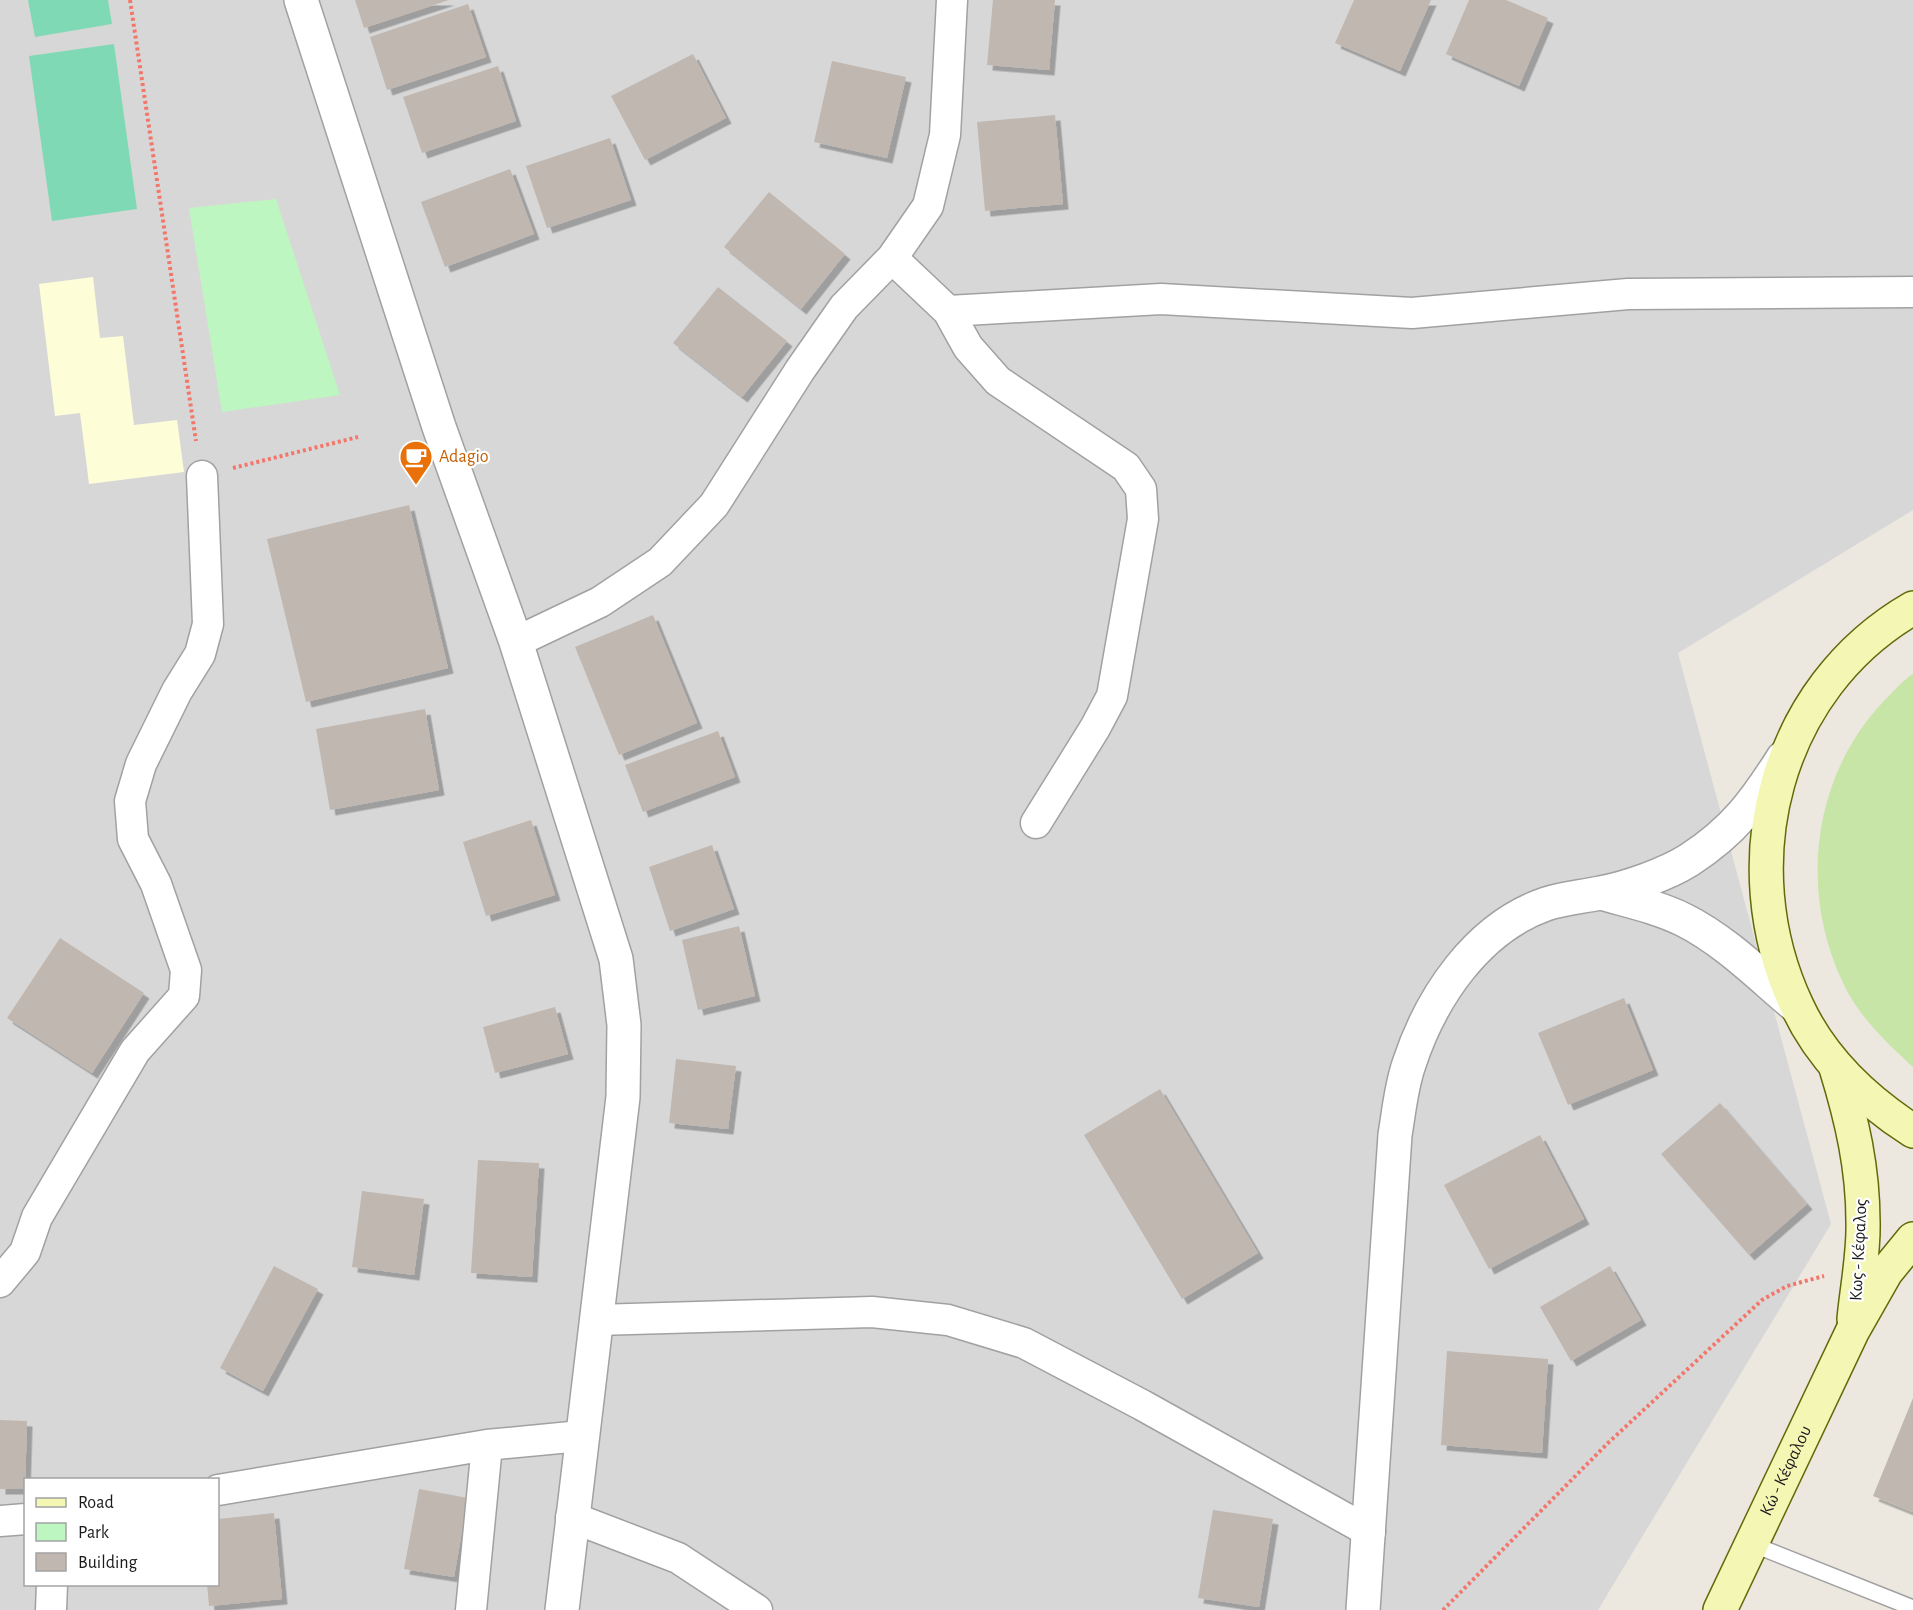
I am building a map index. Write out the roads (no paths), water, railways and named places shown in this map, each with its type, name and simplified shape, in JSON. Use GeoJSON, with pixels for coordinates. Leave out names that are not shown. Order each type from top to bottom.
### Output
{"type":"FeatureCollection","features":[{"type":"Feature","properties":{"kind":"main road"},"geometry":{"type":"LineString","coordinates":[[1913,608],[1875,634],[1849,658],[1814,703],[1792,743],[1778,780],[1769,817],[1765,856],[1765,895],[1771,934],[1782,972],[1797,1007],[1834,1064],[1858,1089],[1913,1131]]}},
{"type":"Feature","properties":{"kind":"main road","name":"Κως - Κέφαλος"},"geometry":{"type":"LineString","coordinates":[[1834,1064],[1853,1121],[1861,1170],[1864,1224],[1853,1330]]}},
{"type":"Feature","properties":{"kind":"main road","name":"Κως - Κέφαλος"},"geometry":{"type":"LineString","coordinates":[[1853,1330],[1886,1272],[1913,1239]]}},
{"type":"Feature","properties":{"kind":"main road","name":"Κώ - Κέφαλου"},"geometry":{"type":"LineString","coordinates":[[1720,1610],[1853,1330]]}},
{"type":"Feature","properties":{"kind":"street"},"geometry":{"type":"LineString","coordinates":[[301,0],[439,427],[516,642],[618,970],[624,1025],[623,1097],[571,1517],[562,1610]]}},
{"type":"Feature","properties":{"kind":"street"},"geometry":{"type":"LineString","coordinates":[[516,642],[600,602],[660,562],[714,506],[800,370],[844,307],[892,258],[928,206],[945,135],[952,0]]}},
{"type":"Feature","properties":{"kind":"street"},"geometry":{"type":"LineString","coordinates":[[892,258],[948,311],[968,347],[998,381],[1126,467],[1141,489],[1143,519],[1112,696],[1095,728],[1036,823]]}},
{"type":"Feature","properties":{"kind":"street"},"geometry":{"type":"LineString","coordinates":[[948,311],[1161,299],[1412,313],[1628,294],[1913,292]]}},
{"type":"Feature","properties":{"kind":"street"},"geometry":{"type":"LineString","coordinates":[[0,1282],[25,1252],[37,1217],[135,1051],[184,996],[186,970],[178,940],[156,884],[133,839],[130,801],[141,764],[177,691],[200,654],[208,624],[202,476]]}},
{"type":"Feature","properties":{"kind":"street"},"geometry":{"type":"LineString","coordinates":[[1363,1610],[1395,1135],[1408,1065],[1435,1005],[1461,966],[1504,925],[1545,904],[1574,896],[1601,893],[1677,866],[1708,846],[1753,806],[1792,743]]}},
{"type":"Feature","properties":{"kind":"street"},"geometry":{"type":"LineString","coordinates":[[1601,893],[1658,909],[1685,921],[1711,937],[1797,1007]]}},
{"type":"Feature","properties":{"kind":"street"},"geometry":{"type":"LineString","coordinates":[[596,1320],[872,1312],[948,1320],[1024,1343],[1152,1410],[1370,1532]]}},
{"type":"Feature","properties":{"kind":"street"},"geometry":{"type":"LineString","coordinates":[[219,1490],[487,1445],[582,1436]]}},
{"type":"Feature","properties":{"kind":"street"},"geometry":{"type":"LineString","coordinates":[[471,1610],[487,1445]]}},
{"type":"Feature","properties":{"kind":"street"},"geometry":{"type":"LineString","coordinates":[[571,1517],[678,1558],[757,1610]]}},
{"type":"Feature","properties":{"kind":"street"},"geometry":{"type":"LineString","coordinates":[[0,1521],[24,1519]]}},
{"type":"Feature","properties":{"kind":"street"},"geometry":{"type":"LineString","coordinates":[[51,1610],[52,1586]]}},
{"type":"Feature","properties":{"kind":"lane"},"geometry":{"type":"LineString","coordinates":[[1752,1544],[1913,1608]]}},
{"type":"Feature","properties":{"kind":"place","name":"Adagio"},"geometry":{"type":"Point","coordinates":[416,486]}}]}
